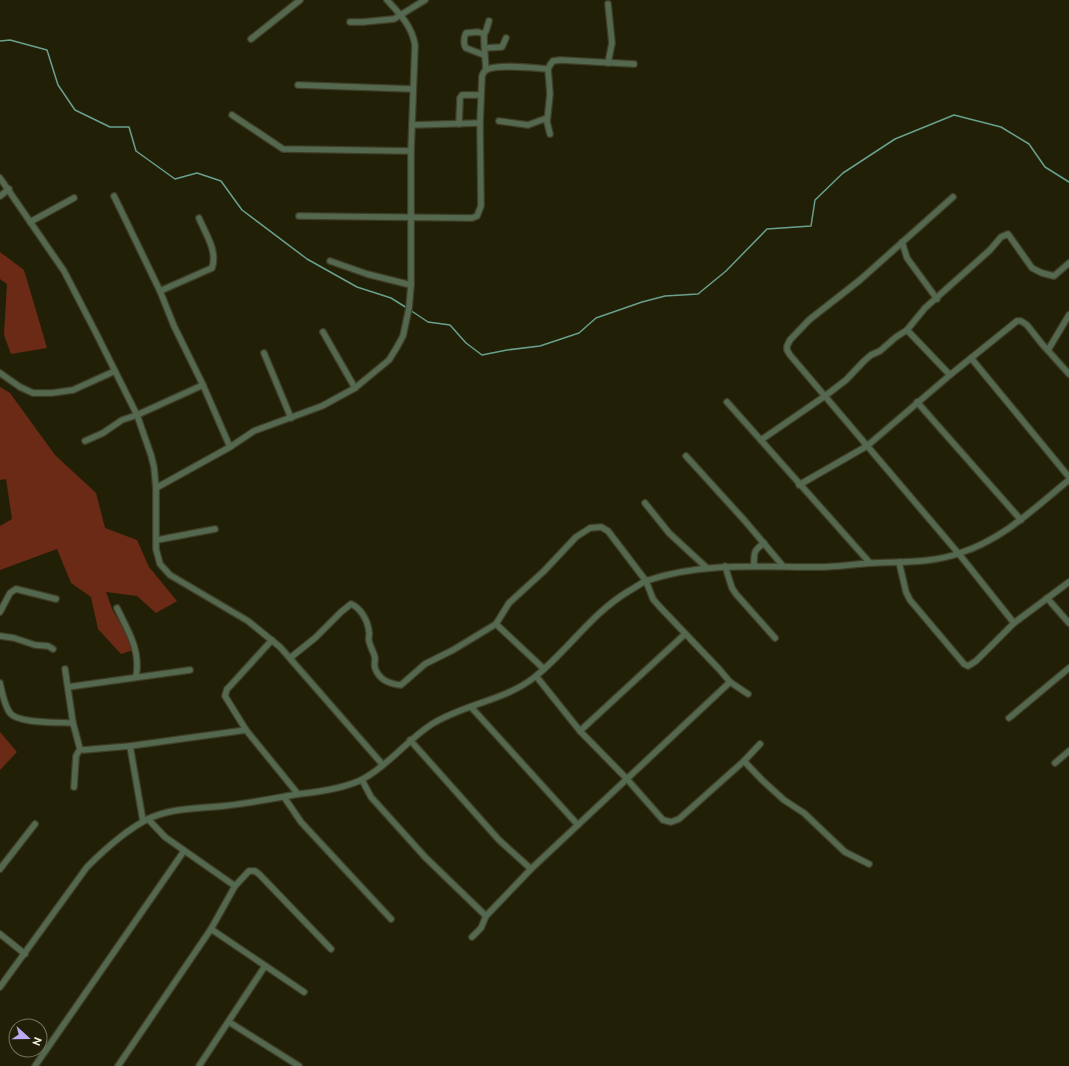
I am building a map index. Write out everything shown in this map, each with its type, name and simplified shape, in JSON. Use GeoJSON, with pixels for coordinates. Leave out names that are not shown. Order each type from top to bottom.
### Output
{"type":"FeatureCollection","features":[{"type":"Feature","properties":{"kind":"street"},"geometry":{"type":"LineString","coordinates":[[251,39],[300,0]]}},
{"type":"Feature","properties":{"kind":"street"},"geometry":{"type":"LineString","coordinates":[[156,488],[230,447],[254,431],[322,406],[355,388],[388,360],[403,336],[411,285],[411,151],[416,45],[412,31],[401,15],[387,0]]}},
{"type":"Feature","properties":{"kind":"street"},"geometry":{"type":"LineString","coordinates":[[350,22],[394,19],[424,0]]}},
{"type":"Feature","properties":{"kind":"street"},"geometry":{"type":"LineString","coordinates":[[608,4],[612,44],[608,63]]}},
{"type":"Feature","properties":{"kind":"street"},"geometry":{"type":"LineString","coordinates":[[299,216],[472,218],[477,216],[481,206],[481,94],[482,76],[486,70],[484,34],[490,21]]}},
{"type":"Feature","properties":{"kind":"street"},"geometry":{"type":"LineString","coordinates":[[484,34],[471,32],[466,33],[464,38],[466,48],[484,55]]}},
{"type":"Feature","properties":{"kind":"street"},"geometry":{"type":"LineString","coordinates":[[485,48],[502,47],[506,38]]}},
{"type":"Feature","properties":{"kind":"street"},"geometry":{"type":"LineString","coordinates":[[550,134],[547,126],[550,94],[548,69],[555,60],[634,64]]}},
{"type":"Feature","properties":{"kind":"street"},"geometry":{"type":"LineString","coordinates":[[486,70],[513,67],[548,69]]}},
{"type":"Feature","properties":{"kind":"street"},"geometry":{"type":"LineString","coordinates":[[298,85],[413,89]]}},
{"type":"Feature","properties":{"kind":"street"},"geometry":{"type":"LineString","coordinates":[[459,124],[460,98],[462,96],[481,94]]}},
{"type":"Feature","properties":{"kind":"street"},"geometry":{"type":"LineString","coordinates":[[232,115],[283,149],[411,151]]}},
{"type":"Feature","properties":{"kind":"street"},"geometry":{"type":"LineString","coordinates":[[499,120],[528,125],[547,118]]}},
{"type":"Feature","properties":{"kind":"street"},"geometry":{"type":"LineString","coordinates":[[412,125],[480,123]]}},
{"type":"Feature","properties":{"kind":"street"},"geometry":{"type":"LineString","coordinates":[[0,178],[9,189],[64,272],[137,415],[154,467],[156,488],[157,557],[160,564],[166,571],[248,621],[272,640],[290,658],[384,764]]}},
{"type":"Feature","properties":{"kind":"street"},"geometry":{"type":"LineString","coordinates":[[0,196],[9,189]]}},
{"type":"Feature","properties":{"kind":"street"},"geometry":{"type":"LineString","coordinates":[[114,196],[160,291],[174,326],[203,385],[230,447]]}},
{"type":"Feature","properties":{"kind":"street"},"geometry":{"type":"LineString","coordinates":[[30,222],[74,198]]}},
{"type":"Feature","properties":{"kind":"street"},"geometry":{"type":"LineString","coordinates":[[953,198],[860,280],[812,318],[790,340],[787,350],[959,554],[1014,623]]}},
{"type":"Feature","properties":{"kind":"street"},"geometry":{"type":"LineString","coordinates":[[160,291],[212,268],[215,258],[199,218]]}},
{"type":"Feature","properties":{"kind":"street"},"geometry":{"type":"LineString","coordinates":[[761,440],[825,396],[846,380],[864,360],[880,351],[896,337],[907,330],[917,317],[990,250],[1001,237],[1008,234],[1032,268],[1042,273],[1054,276],[1069,263]]}},
{"type":"Feature","properties":{"kind":"street"},"geometry":{"type":"LineString","coordinates":[[902,242],[907,258],[936,299]]}},
{"type":"Feature","properties":{"kind":"street"},"geometry":{"type":"LineString","coordinates":[[330,261],[367,274],[411,285]]}},
{"type":"Feature","properties":{"kind":"street"},"geometry":{"type":"LineString","coordinates":[[1048,350],[1069,314]]}},
{"type":"Feature","properties":{"kind":"street"},"geometry":{"type":"LineString","coordinates":[[800,485],[867,446],[917,402],[1017,321],[1027,325],[1069,374]]}},
{"type":"Feature","properties":{"kind":"street"},"geometry":{"type":"LineString","coordinates":[[907,330],[950,375]]}},
{"type":"Feature","properties":{"kind":"street"},"geometry":{"type":"LineString","coordinates":[[323,332],[355,388]]}},
{"type":"Feature","properties":{"kind":"street"},"geometry":{"type":"LineString","coordinates":[[264,353],[292,418]]}},
{"type":"Feature","properties":{"kind":"street"},"geometry":{"type":"LineString","coordinates":[[971,358],[1069,477]]}},
{"type":"Feature","properties":{"kind":"street"},"geometry":{"type":"LineString","coordinates":[[0,373],[33,393],[52,393],[73,390],[115,371]]}},
{"type":"Feature","properties":{"kind":"street"},"geometry":{"type":"LineString","coordinates":[[85,441],[122,420],[137,415],[203,385]]}},
{"type":"Feature","properties":{"kind":"street"},"geometry":{"type":"LineString","coordinates":[[727,402],[870,563]]}},
{"type":"Feature","properties":{"kind":"street"},"geometry":{"type":"LineString","coordinates":[[917,402],[1021,520]]}},
{"type":"Feature","properties":{"kind":"street"},"geometry":{"type":"LineString","coordinates":[[686,456],[783,566]]}},
{"type":"Feature","properties":{"kind":"street"},"geometry":{"type":"LineString","coordinates":[[0,987],[87,867],[146,820],[176,809],[212,807],[284,797],[335,788],[362,780],[384,764],[410,740],[448,715],[522,686],[544,669],[602,611],[624,594],[646,581],[670,574],[725,566],[839,566],[939,558],[959,554],[995,538],[1013,527],[1069,480]]}},
{"type":"Feature","properties":{"kind":"street"},"geometry":{"type":"LineString","coordinates":[[645,503],[669,533],[707,568]]}},
{"type":"Feature","properties":{"kind":"street"},"geometry":{"type":"LineString","coordinates":[[290,658],[351,604],[358,608],[367,623],[369,630],[369,642],[375,658],[375,668],[386,682],[401,685],[425,664],[453,650],[496,624],[509,603],[544,571],[576,538],[590,528],[601,527],[608,531],[646,581],[653,599],[730,682],[748,694]]}},
{"type":"Feature","properties":{"kind":"street"},"geometry":{"type":"LineString","coordinates":[[157,540],[215,529]]}},
{"type":"Feature","properties":{"kind":"street"},"geometry":{"type":"LineString","coordinates":[[754,566],[754,554],[756,550],[764,543]]}},
{"type":"Feature","properties":{"kind":"street"},"geometry":{"type":"LineString","coordinates":[[899,562],[906,592],[910,600],[965,665],[970,666],[1014,623],[1069,582]]}},
{"type":"Feature","properties":{"kind":"street"},"geometry":{"type":"LineString","coordinates":[[725,566],[732,588],[736,594],[775,638]]}},
{"type":"Feature","properties":{"kind":"street"},"geometry":{"type":"LineString","coordinates":[[0,612],[10,593],[16,589],[56,599]]}},
{"type":"Feature","properties":{"kind":"street"},"geometry":{"type":"LineString","coordinates":[[1047,598],[1069,623]]}},
{"type":"Feature","properties":{"kind":"street"},"geometry":{"type":"LineString","coordinates":[[117,608],[133,639],[138,665],[136,677]]}},
{"type":"Feature","properties":{"kind":"street"},"geometry":{"type":"LineString","coordinates":[[496,624],[544,669]]}},
{"type":"Feature","properties":{"kind":"street"},"geometry":{"type":"LineString","coordinates":[[580,731],[685,634]]}},
{"type":"Feature","properties":{"kind":"street"},"geometry":{"type":"LineString","coordinates":[[0,636],[14,638],[35,645],[48,646],[53,649]]}},
{"type":"Feature","properties":{"kind":"street"},"geometry":{"type":"LineString","coordinates":[[272,640],[230,685],[226,693],[226,698],[246,730],[298,794]]}},
{"type":"Feature","properties":{"kind":"street"},"geometry":{"type":"LineString","coordinates":[[65,669],[73,722],[80,749],[76,756],[74,787]]}},
{"type":"Feature","properties":{"kind":"street"},"geometry":{"type":"LineString","coordinates":[[1008,718],[1069,669]]}},
{"type":"Feature","properties":{"kind":"street"},"geometry":{"type":"LineString","coordinates":[[68,686],[190,670]]}},
{"type":"Feature","properties":{"kind":"street"},"geometry":{"type":"LineString","coordinates":[[536,676],[580,731],[626,778],[663,820],[674,822],[679,819],[744,761],[760,744]]}},
{"type":"Feature","properties":{"kind":"street"},"geometry":{"type":"LineString","coordinates":[[472,937],[481,928],[486,916],[531,869],[626,778],[730,682]]}},
{"type":"Feature","properties":{"kind":"street"},"geometry":{"type":"LineString","coordinates":[[0,683],[8,711],[15,717],[42,722],[73,722]]}},
{"type":"Feature","properties":{"kind":"street"},"geometry":{"type":"LineString","coordinates":[[471,707],[578,825]]}},
{"type":"Feature","properties":{"kind":"street"},"geometry":{"type":"LineString","coordinates":[[80,749],[130,746],[246,730]]}},
{"type":"Feature","properties":{"kind":"street"},"geometry":{"type":"LineString","coordinates":[[410,740],[499,840],[531,869]]}},
{"type":"Feature","properties":{"kind":"street"},"geometry":{"type":"LineString","coordinates":[[130,746],[146,820],[165,838],[236,886]]}},
{"type":"Feature","properties":{"kind":"street"},"geometry":{"type":"LineString","coordinates":[[1055,763],[1069,751]]}},
{"type":"Feature","properties":{"kind":"street"},"geometry":{"type":"LineString","coordinates":[[744,761],[784,800],[804,813],[845,852],[869,864]]}},
{"type":"Feature","properties":{"kind":"street"},"geometry":{"type":"LineString","coordinates":[[362,780],[371,797],[425,857],[486,916]]}},
{"type":"Feature","properties":{"kind":"street"},"geometry":{"type":"LineString","coordinates":[[284,797],[301,822],[391,919]]}},
{"type":"Feature","properties":{"kind":"street"},"geometry":{"type":"LineString","coordinates":[[0,869],[35,824]]}},
{"type":"Feature","properties":{"kind":"street"},"geometry":{"type":"LineString","coordinates":[[34,1066],[184,851]]}},
{"type":"Feature","properties":{"kind":"street"},"geometry":{"type":"LineString","coordinates":[[118,1066],[211,928],[236,886],[249,871],[255,871],[331,948]]}},
{"type":"Feature","properties":{"kind":"street"},"geometry":{"type":"LineString","coordinates":[[211,928],[304,992]]}},
{"type":"Feature","properties":{"kind":"street"},"geometry":{"type":"LineString","coordinates":[[0,934],[24,954]]}},
{"type":"Feature","properties":{"kind":"street"},"geometry":{"type":"LineString","coordinates":[[199,1066],[265,966]]}},
{"type":"Feature","properties":{"kind":"street"},"geometry":{"type":"LineString","coordinates":[[229,1022],[299,1066]]}},
{"type":"Feature","properties":{"kind":"shaded area"},"geometry":{"type":"Polygon","coordinates":[[[0,252],[24,270],[47,348],[11,354],[4,335],[7,284],[0,279],[0,252]]]}},
{"type":"Feature","properties":{"kind":"shaded area"},"geometry":{"type":"Polygon","coordinates":[[[0,387],[10,393],[55,455],[96,493],[105,528],[137,540],[149,567],[177,601],[156,613],[137,596],[106,592],[113,611],[136,649],[121,654],[98,629],[91,597],[71,583],[57,549],[0,570],[0,526],[12,519],[6,479],[0,480],[0,387]]]}},
{"type":"Feature","properties":{"kind":"shaded area"},"geometry":{"type":"Polygon","coordinates":[[[0,732],[17,752],[0,770],[0,732]]]}},
{"type":"Feature","properties":{"kind":"waterway"},"geometry":{"type":"LineString","coordinates":[[0,41],[10,40],[47,50],[58,85],[75,110],[110,127],[129,127],[136,151],[175,179],[197,173],[221,181],[242,210],[307,259],[357,287],[391,298],[407,308]]}},
{"type":"Feature","properties":{"kind":"waterway"},"geometry":{"type":"LineString","coordinates":[[410,310],[428,322],[450,325],[466,343],[482,355],[540,346],[579,333],[596,318],[642,302],[665,296],[698,294],[726,271],[767,229],[811,226],[815,200],[843,173],[895,139],[954,115],[1001,127],[1029,144],[1045,167],[1069,182]]}}]}
